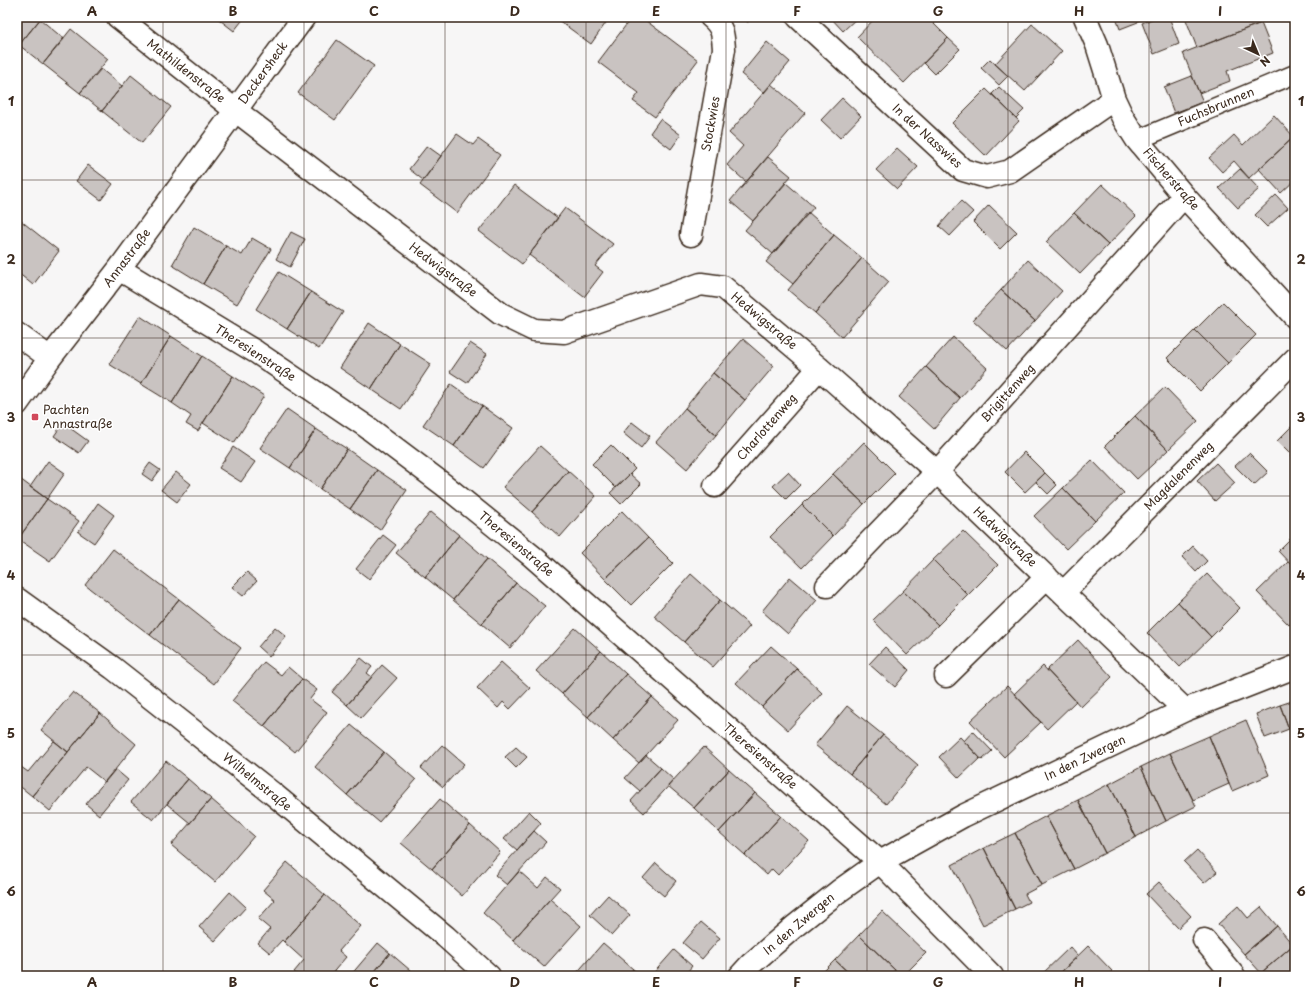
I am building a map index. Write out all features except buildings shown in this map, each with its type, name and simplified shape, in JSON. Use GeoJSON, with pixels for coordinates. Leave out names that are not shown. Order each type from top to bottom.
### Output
{"type":"FeatureCollection","features":[{"type":"Feature","properties":{"kind":"street","name":"Mathildenstraße"},"geometry":{"type":"LineString","coordinates":[[118,17],[236,110]]}},
{"type":"Feature","properties":{"kind":"street","name":"Deckersheck"},"geometry":{"type":"LineString","coordinates":[[236,110],[304,17]]}},
{"type":"Feature","properties":{"kind":"street","name":"Stockwies"},"geometry":{"type":"LineString","coordinates":[[691,235],[724,49],[723,32],[717,22],[711,17]]}},
{"type":"Feature","properties":{"kind":"street","name":"In der Nasswies"},"geometry":{"type":"LineString","coordinates":[[798,17],[963,170],[987,177],[1010,171],[1114,99]]}},
{"type":"Feature","properties":{"kind":"street","name":"Fischerstraße"},"geometry":{"type":"LineString","coordinates":[[1085,17],[1097,45],[1114,99],[1123,118],[1138,140],[1184,196],[1295,317]]}},
{"type":"Feature","properties":{"kind":"street","name":"Annastraße"},"geometry":{"type":"LineString","coordinates":[[17,404],[236,110]]}},
{"type":"Feature","properties":{"kind":"street","name":"Hedwigstraße"},"geometry":{"type":"LineString","coordinates":[[236,110],[501,314],[534,330],[564,332],[701,284],[723,287],[819,368],[936,472],[1185,710]]}},
{"type":"Feature","properties":{"kind":"street","name":"Brigittenweg"},"geometry":{"type":"LineString","coordinates":[[827,586],[936,472],[1184,196]]}},
{"type":"Feature","properties":{"kind":"street","name":"Theresienstraße"},"geometry":{"type":"LineString","coordinates":[[119,269],[269,361],[368,426],[444,485],[532,556],[880,862]]}},
{"type":"Feature","properties":{"kind":"street"},"geometry":{"type":"LineString","coordinates":[[17,334],[50,358]]}},
{"type":"Feature","properties":{"kind":"street","name":"Magdalenenweg"},"geometry":{"type":"LineString","coordinates":[[1063,593],[1295,359]]}},
{"type":"Feature","properties":{"kind":"street","name":"Charlottenweg"},"geometry":{"type":"LineString","coordinates":[[715,486],[819,368]]}},
{"type":"Feature","properties":{"kind":"street"},"geometry":{"type":"LineString","coordinates":[[946,676],[1047,577]]}},
{"type":"Feature","properties":{"kind":"street","name":"Wilhelmstraße"},"geometry":{"type":"LineString","coordinates":[[17,599],[113,668],[272,793],[446,937],[489,976]]}},
{"type":"Feature","properties":{"kind":"street","name":"In den Zwergen"},"geometry":{"type":"LineString","coordinates":[[740,976],[751,964],[795,926],[839,891],[880,862],[963,816],[1185,710],[1295,666]]}},
{"type":"Feature","properties":{"kind":"street"},"geometry":{"type":"LineString","coordinates":[[880,862],[992,976]]}},
{"type":"Feature","properties":{"kind":"street"},"geometry":{"type":"LineString","coordinates":[[1204,940],[1234,976]]}},
{"type":"Feature","properties":{"kind":"lane","name":"Fuchsbrunnen"},"geometry":{"type":"LineString","coordinates":[[1138,140],[1295,74]]}},
{"type":"Feature","properties":{"kind":"place","name":"Pachten Annastraße"},"geometry":{"type":"Point","coordinates":[35,417]}}]}
